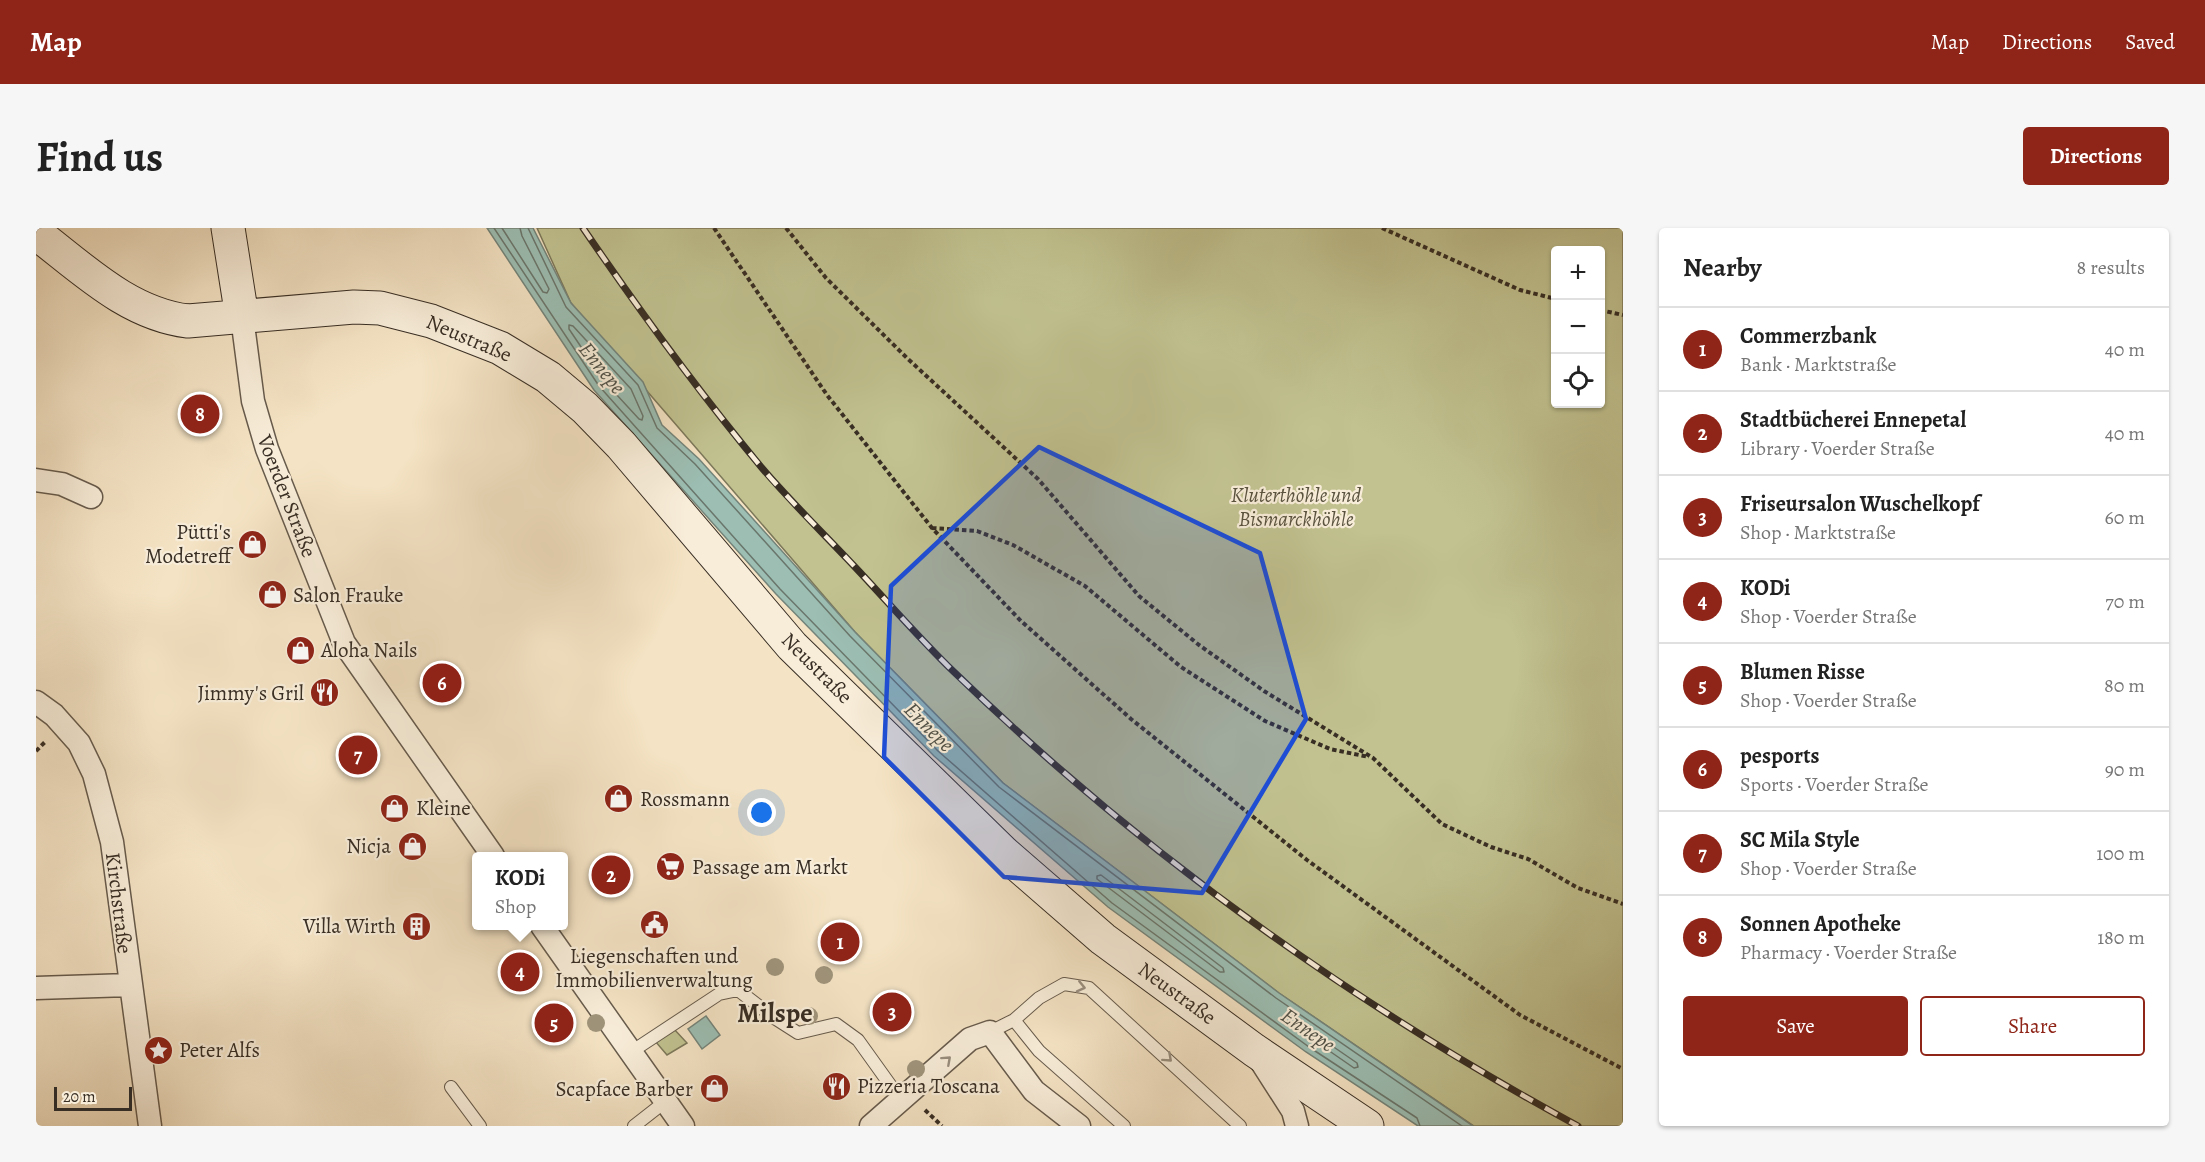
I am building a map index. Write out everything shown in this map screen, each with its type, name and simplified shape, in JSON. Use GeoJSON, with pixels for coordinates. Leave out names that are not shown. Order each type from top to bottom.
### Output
{"type":"FeatureCollection","features":[{"type":"Feature","properties":{"kind":"main road"},"geometry":{"type":"LineString","coordinates":[[36,233],[101,283],[148,311],[188,321],[242,317],[228,228]]}},
{"type":"Feature","properties":{"kind":"main road","name":"Neustraße"},"geometry":{"type":"LineString","coordinates":[[242,317],[354,308],[402,312],[500,348],[548,377],[585,408],[621,445],[792,646],[1004,853],[1103,939],[1254,1050],[1368,1126]]}},
{"type":"Feature","properties":{"kind":"street","name":"Voerder Straße"},"geometry":{"type":"LineString","coordinates":[[242,317],[254,401],[267,449],[344,643],[491,852]]}},
{"type":"Feature","properties":{"kind":"street"},"geometry":{"type":"LineString","coordinates":[[36,480],[62,484],[91,497]]}},
{"type":"Feature","properties":{"kind":"street","name":"Kirchstraße"},"geometry":{"type":"LineString","coordinates":[[36,702],[54,715],[79,743],[94,774],[112,842],[129,985],[150,1126]]}},
{"type":"Feature","properties":{"kind":"street"},"geometry":{"type":"LineString","coordinates":[[545,930],[683,1126]]}},
{"type":"Feature","properties":{"kind":"street"},"geometry":{"type":"LineString","coordinates":[[36,988],[129,985]]}},
{"type":"Feature","properties":{"kind":"street"},"geometry":{"type":"LineString","coordinates":[[871,1126],[970,1039],[990,1032],[1034,1090],[1079,1126]]}},
{"type":"Feature","properties":{"kind":"street"},"geometry":{"type":"LineString","coordinates":[[1254,1050],[1293,1111],[1298,1126]]}},
{"type":"Feature","properties":{"kind":"lane"},"geometry":{"type":"LineString","coordinates":[[990,1032],[1014,1020],[1039,998],[1064,984],[1089,988],[1240,1126]]}},
{"type":"Feature","properties":{"kind":"lane"},"geometry":{"type":"LineString","coordinates":[[632,1052],[719,994],[738,990],[798,1033],[836,1024],[858,1040],[901,1100]]}},
{"type":"Feature","properties":{"kind":"lane"},"geometry":{"type":"LineString","coordinates":[[1014,1020],[1039,1051],[1124,1126]]}},
{"type":"Feature","properties":{"kind":"lane"},"geometry":{"type":"LineString","coordinates":[[451,1088],[480,1126]]}},
{"type":"Feature","properties":{"kind":"lane"},"geometry":{"type":"LineString","coordinates":[[634,1126],[663,1097]]}},
{"type":"Feature","properties":{"kind":"path"},"geometry":{"type":"LineString","coordinates":[[714,228],[827,395],[932,528],[1021,621],[1131,719],[1306,860],[1520,1015],[1623,1070]]}},
{"type":"Feature","properties":{"kind":"path"},"geometry":{"type":"LineString","coordinates":[[786,228],[826,278],[908,359],[1038,479],[1139,596],[1199,645],[1264,691],[1373,758],[1442,824],[1491,847],[1528,859],[1578,888],[1623,904]]}},
{"type":"Feature","properties":{"kind":"path"},"geometry":{"type":"LineString","coordinates":[[1382,228],[1520,290],[1551,298]]}},
{"type":"Feature","properties":{"kind":"path"},"geometry":{"type":"LineString","coordinates":[[1605,311],[1623,315]]}},
{"type":"Feature","properties":{"kind":"path"},"geometry":{"type":"LineString","coordinates":[[932,528],[977,531],[1013,545],[1085,586],[1181,667],[1264,721],[1330,749],[1373,758]]}},
{"type":"Feature","properties":{"kind":"highlighted area"},"geometry":{"type":"Polygon","coordinates":[[[1039,447],[1260,553],[1306,719],[1202,893],[1004,877],[884,757],[891,586],[1039,447]]]}},
{"type":"Feature","properties":{"kind":"green space","name":"Kluterthöhle und Bismarckhöhle"},"geometry":{"type":"Polygon","coordinates":[[[537,228],[1623,228],[1623,1126],[1474,1126],[1279,993],[1003,783],[855,632],[571,303],[537,228]]]}},
{"type":"Feature","properties":{"kind":"green space"},"geometry":{"type":"Polygon","coordinates":[[[674,1029],[687,1043],[667,1055],[655,1041],[674,1029]]]}},
{"type":"Feature","properties":{"kind":"water","name":"Ennepe"},"geometry":{"type":"Polygon","coordinates":[[[487,228],[533,228],[571,303],[643,382],[662,425],[699,459],[855,632],[1003,783],[1279,993],[1473,1126],[1418,1126],[1306,1052],[1108,907],[934,756],[776,594],[594,390],[487,228]]]}},
{"type":"Feature","properties":{"kind":"water"},"geometry":{"type":"Polygon","coordinates":[[[706,1016],[720,1035],[702,1049],[688,1029],[706,1016]]]}},
{"type":"Feature","properties":{"kind":"railway"},"geometry":{"type":"LineString","coordinates":[[583,228],[670,350],[762,468],[940,658],[1024,737],[1097,801],[1250,920],[1411,1028],[1494,1079],[1578,1126]]}},
{"type":"Feature","properties":{"kind":"place","name":"Sonnen Apotheke"},"geometry":{"type":"Point","coordinates":[200,414]}},
{"type":"Feature","properties":{"kind":"place","name":"Pütti's Modetreff"},"geometry":{"type":"Point","coordinates":[252,544]}},
{"type":"Feature","properties":{"kind":"place","name":"Salon Frauke"},"geometry":{"type":"Point","coordinates":[272,595]}},
{"type":"Feature","properties":{"kind":"place","name":"Aloha Nails"},"geometry":{"type":"Point","coordinates":[300,650]}},
{"type":"Feature","properties":{"kind":"place","name":"pesports"},"geometry":{"type":"Point","coordinates":[442,683]}},
{"type":"Feature","properties":{"kind":"place","name":"Jimmy's Gril"},"geometry":{"type":"Point","coordinates":[325,693]}},
{"type":"Feature","properties":{"kind":"place","name":"SC Mila Style"},"geometry":{"type":"Point","coordinates":[358,755]}},
{"type":"Feature","properties":{"kind":"place","name":"Rossmann"},"geometry":{"type":"Point","coordinates":[619,799]}},
{"type":"Feature","properties":{"kind":"place","name":"Kleine"},"geometry":{"type":"Point","coordinates":[395,808]}},
{"type":"Feature","properties":{"kind":"place","name":"Nicja"},"geometry":{"type":"Point","coordinates":[412,846]}},
{"type":"Feature","properties":{"kind":"place","name":"Passage am Markt"},"geometry":{"type":"Point","coordinates":[671,867]}},
{"type":"Feature","properties":{"kind":"place","name":"Stadtbücherei Ennepetal"},"geometry":{"type":"Point","coordinates":[611,875]}},
{"type":"Feature","properties":{"kind":"place","name":"Liegenschaften und Immobilienverwaltung"},"geometry":{"type":"Point","coordinates":[654,925]}},
{"type":"Feature","properties":{"kind":"place","name":"Villa Wirth"},"geometry":{"type":"Point","coordinates":[417,926]}},
{"type":"Feature","properties":{"kind":"place","name":"Commerzbank"},"geometry":{"type":"Point","coordinates":[840,942]}},
{"type":"Feature","properties":{"kind":"place","name":"KODi"},"geometry":{"type":"Point","coordinates":[520,972]}},
{"type":"Feature","properties":{"kind":"place","name":"Friseursalon Wuschelkopf"},"geometry":{"type":"Point","coordinates":[892,1012]}},
{"type":"Feature","properties":{"kind":"place","name":"Blumen Risse"},"geometry":{"type":"Point","coordinates":[554,1023]}},
{"type":"Feature","properties":{"kind":"place","name":"Peter Alfs"},"geometry":{"type":"Point","coordinates":[158,1050]}},
{"type":"Feature","properties":{"kind":"place","name":"Pizzeria Toscana"},"geometry":{"type":"Point","coordinates":[836,1086]}},
{"type":"Feature","properties":{"kind":"place","name":"Scapface Barber"},"geometry":{"type":"Point","coordinates":[714,1089]}},
{"type":"Feature","properties":{"kind":"district","name":"Milspe"},"geometry":{"type":"Point","coordinates":[775,1013]}}]}
